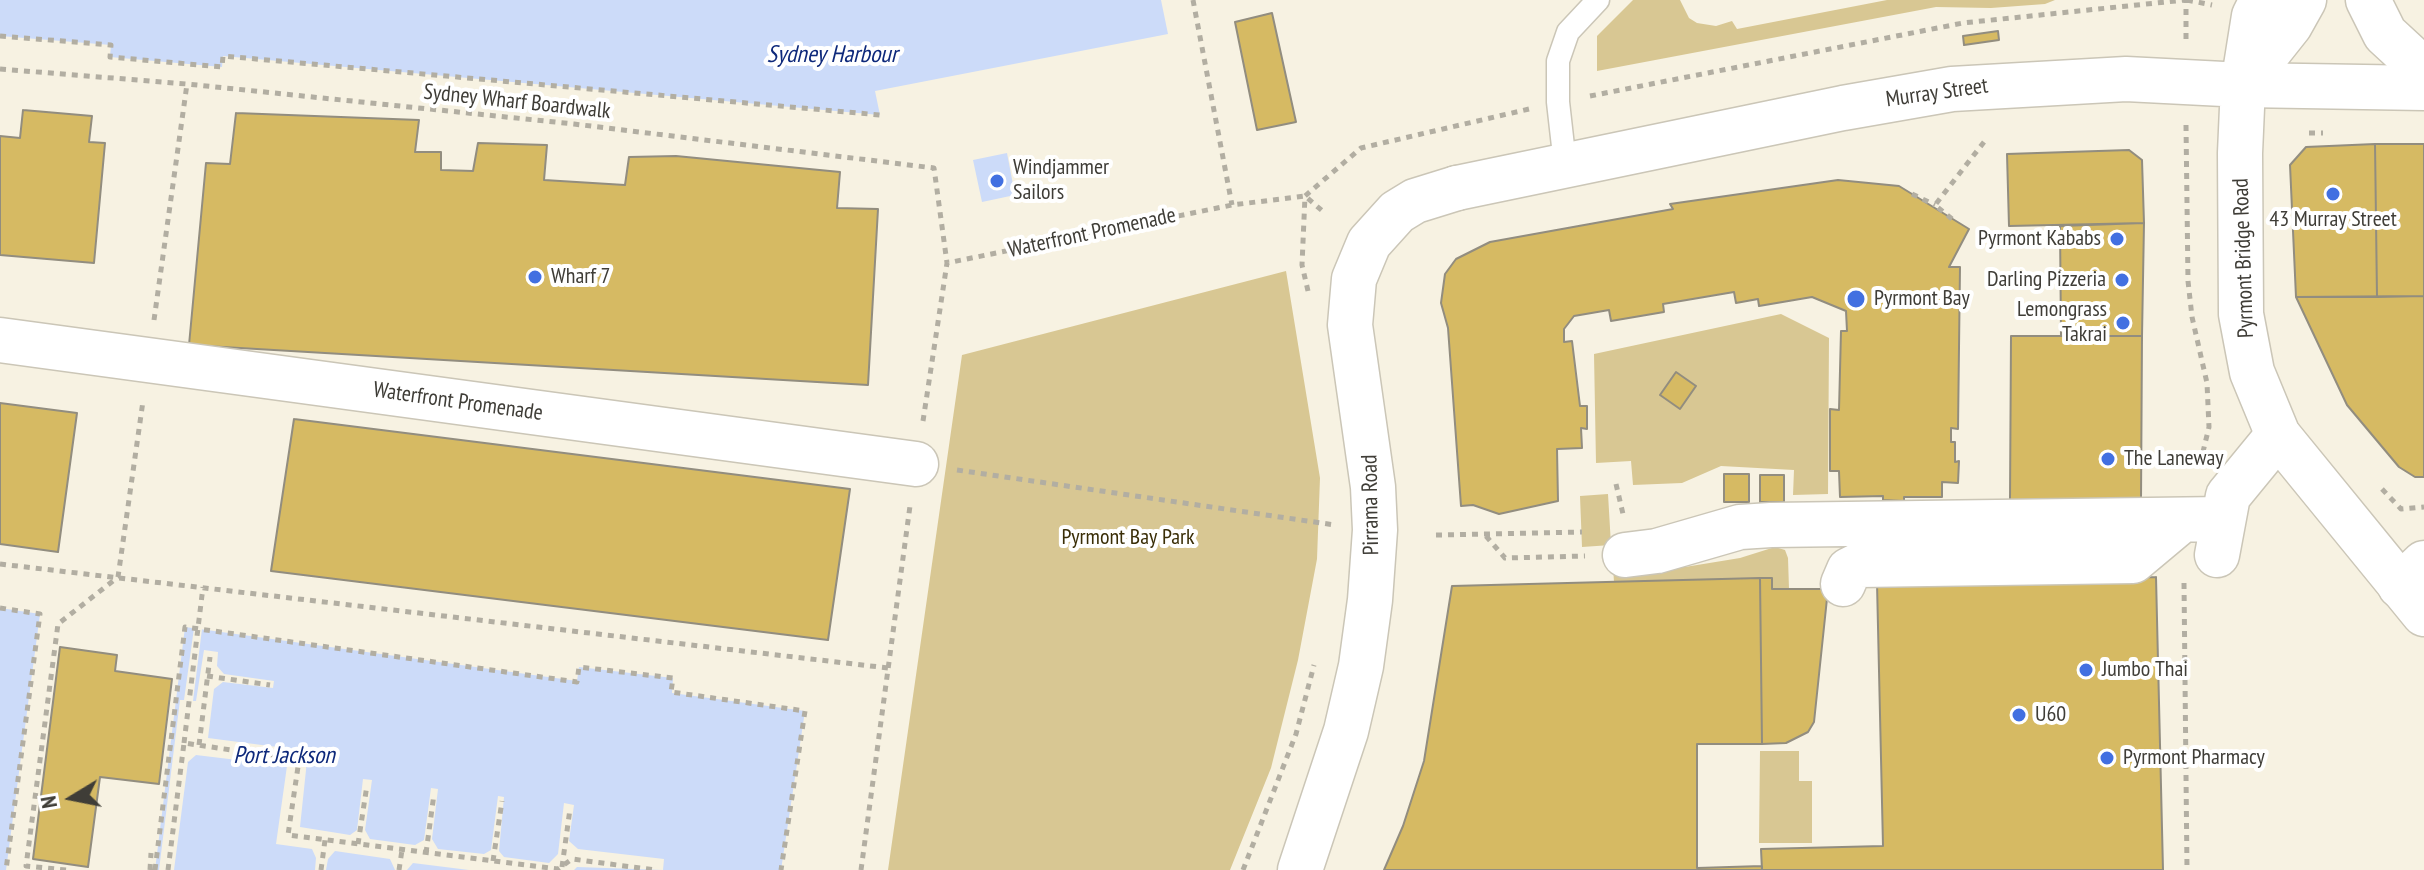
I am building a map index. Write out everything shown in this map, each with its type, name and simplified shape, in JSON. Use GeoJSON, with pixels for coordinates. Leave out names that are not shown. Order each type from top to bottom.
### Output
{"type":"FeatureCollection","features":[{"type":"Feature","properties":{"kind":"street"},"geometry":{"type":"LineString","coordinates":[[2243,85],[2290,25],[2304,0]]}},
{"type":"Feature","properties":{"kind":"street"},"geometry":{"type":"LineString","coordinates":[[2368,0],[2385,34],[2424,70]]}},
{"type":"Feature","properties":{"kind":"street","name":"Pyrmont Bridge Road"},"geometry":{"type":"LineString","coordinates":[[2242,4],[2254,16],[2243,85],[2241,314],[2252,372],[2278,435],[2416,588]]}},
{"type":"Feature","properties":{"kind":"street","name":"Murray Street"},"geometry":{"type":"LineString","coordinates":[[1457,188],[1952,89],[2126,79],[2243,85],[2424,88]]}},
{"type":"Feature","properties":{"kind":"street","name":"Pirrama Road"},"geometry":{"type":"LineString","coordinates":[[1300,870],[1325,804],[1358,679],[1348,532],[1370,446],[1350,325],[1354,279],[1369,243],[1397,212],[1415,201],[1457,188]]}},
{"type":"Feature","properties":{"kind":"street","name":"Waterfront Promenade"},"geometry":{"type":"LineString","coordinates":[[0,340],[916,464]]}},
{"type":"Feature","properties":{"kind":"street"},"geometry":{"type":"LineString","coordinates":[[1843,584],[1849,570],[1859,565],[2133,561],[2208,532],[2228,496],[2278,435]]}},
{"type":"Feature","properties":{"kind":"street"},"geometry":{"type":"LineString","coordinates":[[1611,555],[1657,551],[1740,527],[1771,525],[2011,523],[2208,532]]}},
{"type":"Feature","properties":{"kind":"lane"},"geometry":{"type":"LineString","coordinates":[[1565,164],[1558,102],[1562,47],[1577,20],[1598,0]]}},
{"type":"Feature","properties":{"kind":"path"},"geometry":{"type":"LineString","coordinates":[[1193,0],[1232,205]]}},
{"type":"Feature","properties":{"kind":"path"},"geometry":{"type":"LineString","coordinates":[[2186,0],[2186,22]]}},
{"type":"Feature","properties":{"kind":"path"},"geometry":{"type":"LineString","coordinates":[[1311,303],[1302,265],[1305,196],[1361,148],[1558,102],[1963,23],[2186,0],[2242,4]]}},
{"type":"Feature","properties":{"kind":"path"},"geometry":{"type":"LineString","coordinates":[[0,36],[111,45],[110,57],[208,66],[222,67],[223,56],[880,115]]}},
{"type":"Feature","properties":{"kind":"path","name":"Sydney Wharf Boardwalk"},"geometry":{"type":"LineString","coordinates":[[0,69],[187,84],[483,114],[934,168],[947,263]]}},
{"type":"Feature","properties":{"kind":"path"},"geometry":{"type":"LineString","coordinates":[[1935,205],[1984,142]]}},
{"type":"Feature","properties":{"kind":"path"},"geometry":{"type":"LineString","coordinates":[[1912,194],[1935,205],[1952,219]]}},
{"type":"Feature","properties":{"kind":"path"},"geometry":{"type":"LineString","coordinates":[[1305,196],[1326,214]]}},
{"type":"Feature","properties":{"kind":"path","name":"Waterfront Promenade"},"geometry":{"type":"LineString","coordinates":[[947,263],[1232,205],[1305,196]]}},
{"type":"Feature","properties":{"kind":"path"},"geometry":{"type":"LineString","coordinates":[[861,870],[916,464],[947,263]]}},
{"type":"Feature","properties":{"kind":"path"},"geometry":{"type":"LineString","coordinates":[[916,464],[1348,532]]}},
{"type":"Feature","properties":{"kind":"path"},"geometry":{"type":"LineString","coordinates":[[2380,488],[2401,509],[2424,507]]}},
{"type":"Feature","properties":{"kind":"path"},"geometry":{"type":"LineString","coordinates":[[1335,510],[1348,532]]}},
{"type":"Feature","properties":{"kind":"path"},"geometry":{"type":"LineString","coordinates":[[1436,535],[1582,532]]}},
{"type":"Feature","properties":{"kind":"path"},"geometry":{"type":"LineString","coordinates":[[1486,536],[1505,558],[1611,555]]}},
{"type":"Feature","properties":{"kind":"path"},"geometry":{"type":"LineString","coordinates":[[0,564],[888,668]]}},
{"type":"Feature","properties":{"kind":"path"},"geometry":{"type":"LineString","coordinates":[[66,870],[26,866],[58,624],[118,577]]}},
{"type":"Feature","properties":{"kind":"path"},"geometry":{"type":"LineString","coordinates":[[168,870],[203,587]]}},
{"type":"Feature","properties":{"kind":"path"},"geometry":{"type":"LineString","coordinates":[[0,608],[40,614],[6,870]]}},
{"type":"Feature","properties":{"kind":"path"},"geometry":{"type":"LineString","coordinates":[[152,870],[185,627],[577,682],[579,667],[673,678],[671,692],[805,711],[781,870]]}},
{"type":"Feature","properties":{"kind":"path"},"geometry":{"type":"LineString","coordinates":[[199,745],[210,657]]}},
{"type":"Feature","properties":{"kind":"path"},"geometry":{"type":"LineString","coordinates":[[1243,870],[1296,734],[1315,659]]}},
{"type":"Feature","properties":{"kind":"path"},"geometry":{"type":"LineString","coordinates":[[207,676],[270,685]]}},
{"type":"Feature","properties":{"kind":"path"},"geometry":{"type":"LineString","coordinates":[[184,743],[299,760],[288,835],[558,869],[572,859],[655,870]]}},
{"type":"Feature","properties":{"kind":"path"},"geometry":{"type":"LineString","coordinates":[[358,844],[367,785]]}},
{"type":"Feature","properties":{"kind":"path"},"geometry":{"type":"LineString","coordinates":[[426,853],[434,794]]}},
{"type":"Feature","properties":{"kind":"path"},"geometry":{"type":"LineString","coordinates":[[493,861],[502,801]]}},
{"type":"Feature","properties":{"kind":"path"},"geometry":{"type":"LineString","coordinates":[[562,868],[570,809]]}},
{"type":"Feature","properties":{"kind":"path"},"geometry":{"type":"LineString","coordinates":[[321,870],[325,840]]}},
{"type":"Feature","properties":{"kind":"path"},"geometry":{"type":"LineString","coordinates":[[399,870],[402,850]]}},
{"type":"Feature","properties":{"kind":"path"},"geometry":{"type":"LineString","coordinates":[[151,853],[152,870]]}},
{"type":"Feature","properties":{"kind":"path"},"geometry":{"type":"LineString","coordinates":[[481,870],[482,860]]}},
{"type":"Feature","properties":{"kind":"green space"},"geometry":{"type":"Polygon","coordinates":[[[1633,0],[1680,0],[1689,18],[1697,23],[1716,26],[1732,21],[1737,29],[1887,0],[2055,0],[2045,4],[1991,8],[1936,7],[1597,71],[1597,36],[1633,0]]]}},
{"type":"Feature","properties":{"kind":"green space","name":"Pyrmont Bay Park"},"geometry":{"type":"Polygon","coordinates":[[[1286,271],[1320,478],[1317,559],[1298,660],[1271,768],[1230,870],[888,870],[962,355],[1286,271]]]}},
{"type":"Feature","properties":{"kind":"green space"},"geometry":{"type":"Polygon","coordinates":[[[1781,314],[1829,338],[1828,494],[1793,495],[1794,470],[1721,466],[1682,483],[1633,485],[1631,461],[1596,463],[1594,354],[1781,314]]]}},
{"type":"Feature","properties":{"kind":"green space"},"geometry":{"type":"Polygon","coordinates":[[[1608,494],[1611,545],[1582,547],[1580,496],[1608,494]]]}},
{"type":"Feature","properties":{"kind":"green space"},"geometry":{"type":"Polygon","coordinates":[[[1775,547],[1785,550],[1788,558],[1789,589],[1772,589],[1760,578],[1614,582],[1613,566],[1685,567],[1740,558],[1775,547]]]}},
{"type":"Feature","properties":{"kind":"green space"},"geometry":{"type":"Polygon","coordinates":[[[1760,751],[1799,751],[1799,781],[1812,781],[1812,843],[1759,843],[1760,751]]]}},
{"type":"Feature","properties":{"kind":"water","name":"Sydney Harbour"},"geometry":{"type":"Polygon","coordinates":[[[0,0],[1161,0],[1168,34],[875,91],[880,115],[223,56],[222,67],[110,57],[111,45],[0,36],[0,0]]]}},
{"type":"Feature","properties":{"kind":"water"},"geometry":{"type":"Polygon","coordinates":[[[1007,153],[1015,195],[982,202],[973,160],[1007,153]]]}},
{"type":"Feature","properties":{"kind":"water"},"geometry":{"type":"Polygon","coordinates":[[[0,608],[40,614],[6,870],[0,870],[0,608]]]}},
{"type":"Feature","properties":{"kind":"water","name":"Port Jackson"},"geometry":{"type":"Polygon","coordinates":[[[185,627],[577,681],[579,667],[673,678],[672,693],[805,711],[781,870],[155,870],[185,627]]]}},
{"type":"Feature","properties":{"kind":"pier"},"geometry":{"type":"Polygon","coordinates":[[[194,628],[202,629],[193,701],[196,701],[204,650],[218,652],[217,666],[224,674],[274,681],[273,688],[223,682],[214,689],[208,738],[308,751],[300,827],[350,835],[357,830],[363,779],[372,780],[365,830],[370,839],[415,845],[424,840],[431,788],[438,789],[432,839],[438,849],[484,854],[491,850],[498,796],[504,797],[499,851],[504,857],[549,863],[558,854],[564,803],[574,805],[569,841],[578,849],[664,859],[663,870],[577,867],[574,870],[469,870],[413,863],[407,870],[395,870],[390,859],[335,851],[328,859],[326,870],[315,870],[316,858],[312,849],[276,844],[287,766],[196,755],[188,762],[174,870],[159,870],[180,700],[184,700],[194,628]]]}},
{"type":"Feature","properties":{"kind":"building"},"geometry":{"type":"Polygon","coordinates":[[[1272,13],[1296,122],[1257,130],[1235,22],[1272,13]]]}},
{"type":"Feature","properties":{"kind":"building"},"geometry":{"type":"Polygon","coordinates":[[[1998,31],[1999,40],[1964,45],[1963,36],[1998,31]]]}},
{"type":"Feature","properties":{"kind":"building"},"geometry":{"type":"Polygon","coordinates":[[[23,110],[92,116],[89,142],[105,143],[94,263],[0,255],[0,136],[20,138],[23,110]]]}},
{"type":"Feature","properties":{"kind":"building","name":"Wharf 7"},"geometry":{"type":"Polygon","coordinates":[[[236,113],[419,120],[415,152],[441,152],[441,170],[473,171],[478,143],[547,145],[544,180],[625,185],[629,157],[676,156],[840,172],[837,208],[878,209],[868,385],[189,345],[206,163],[230,164],[236,113]]]}},
{"type":"Feature","properties":{"kind":"building","name":"43 Murray Street"},"geometry":{"type":"Polygon","coordinates":[[[2375,144],[2377,297],[2296,297],[2290,165],[2306,147],[2375,144]]]}},
{"type":"Feature","properties":{"kind":"building"},"geometry":{"type":"Polygon","coordinates":[[[2375,144],[2424,144],[2424,296],[2377,297],[2375,144]]]}},
{"type":"Feature","properties":{"kind":"building"},"geometry":{"type":"Polygon","coordinates":[[[2129,150],[2142,160],[2144,223],[2009,226],[2007,154],[2129,150]]]}},
{"type":"Feature","properties":{"kind":"building"},"geometry":{"type":"Polygon","coordinates":[[[1838,180],[1899,186],[1969,229],[1949,267],[1960,267],[1958,429],[1951,428],[1955,462],[1959,461],[1958,483],[1942,482],[1942,497],[1904,497],[1904,501],[1883,500],[1883,496],[1840,497],[1839,471],[1830,471],[1830,409],[1839,410],[1841,331],[1847,331],[1846,311],[1812,297],[1759,306],[1758,299],[1736,303],[1734,292],[1663,304],[1664,312],[1611,321],[1609,310],[1574,316],[1564,329],[1564,342],[1572,341],[1580,406],[1587,406],[1587,429],[1581,428],[1582,448],[1557,449],[1558,501],[1499,514],[1473,505],[1461,506],[1448,328],[1441,303],[1445,274],[1456,259],[1490,242],[1673,209],[1670,204],[1838,180]]]}},
{"type":"Feature","properties":{"kind":"building"},"geometry":{"type":"Polygon","coordinates":[[[2144,223],[2142,336],[2061,336],[2060,226],[2144,223]]]}},
{"type":"Feature","properties":{"kind":"building"},"geometry":{"type":"Polygon","coordinates":[[[2424,296],[2424,477],[2415,477],[2399,467],[2347,405],[2296,297],[2424,296]]]}},
{"type":"Feature","properties":{"kind":"building"},"geometry":{"type":"Polygon","coordinates":[[[2011,336],[2142,336],[2141,501],[2010,500],[2011,336]]]}},
{"type":"Feature","properties":{"kind":"building"},"geometry":{"type":"Polygon","coordinates":[[[1676,372],[1696,386],[1680,409],[1660,395],[1676,372]]]}},
{"type":"Feature","properties":{"kind":"building"},"geometry":{"type":"Polygon","coordinates":[[[0,403],[77,413],[58,552],[0,544],[0,403]]]}},
{"type":"Feature","properties":{"kind":"building"},"geometry":{"type":"Polygon","coordinates":[[[294,419],[850,489],[828,640],[271,571],[294,419]]]}},
{"type":"Feature","properties":{"kind":"building"},"geometry":{"type":"Polygon","coordinates":[[[1724,474],[1749,474],[1749,502],[1724,502],[1724,474]]]}},
{"type":"Feature","properties":{"kind":"building"},"geometry":{"type":"Polygon","coordinates":[[[1760,475],[1784,475],[1784,502],[1760,502],[1760,475]]]}},
{"type":"Feature","properties":{"kind":"building","name":"U60"},"geometry":{"type":"Polygon","coordinates":[[[2156,577],[2163,870],[1762,870],[1761,849],[1883,846],[1877,583],[2156,577]]]}},
{"type":"Feature","properties":{"kind":"building"},"geometry":{"type":"Polygon","coordinates":[[[1760,578],[1762,744],[1697,744],[1697,868],[1762,866],[1762,870],[1384,870],[1403,826],[1424,761],[1452,586],[1760,578]]]}},
{"type":"Feature","properties":{"kind":"building"},"geometry":{"type":"Polygon","coordinates":[[[1760,578],[1772,578],[1772,589],[1828,589],[1814,722],[1808,732],[1786,743],[1762,744],[1760,578]]]}},
{"type":"Feature","properties":{"kind":"building"},"geometry":{"type":"Polygon","coordinates":[[[60,647],[117,655],[115,671],[172,679],[159,784],[100,777],[88,867],[33,859],[60,647]]]}},
{"type":"Feature","properties":{"kind":"place","name":"Windjammer Sailors"},"geometry":{"type":"Point","coordinates":[997,181]}},
{"type":"Feature","properties":{"kind":"place","name":"43 Murray Street"},"geometry":{"type":"Point","coordinates":[2333,194]}},
{"type":"Feature","properties":{"kind":"place","name":"Pyrmont Kababs"},"geometry":{"type":"Point","coordinates":[2117,239]}},
{"type":"Feature","properties":{"kind":"place","name":"Wharf 7"},"geometry":{"type":"Point","coordinates":[535,277]}},
{"type":"Feature","properties":{"kind":"place","name":"Darling Pizzeria"},"geometry":{"type":"Point","coordinates":[2122,280]}},
{"type":"Feature","properties":{"kind":"place","name":"Pyrmont Bay"},"geometry":{"type":"Point","coordinates":[1856,299]}},
{"type":"Feature","properties":{"kind":"place","name":"Lemongrass Takrai"},"geometry":{"type":"Point","coordinates":[2123,323]}},
{"type":"Feature","properties":{"kind":"place","name":"The Laneway"},"geometry":{"type":"Point","coordinates":[2108,459]}},
{"type":"Feature","properties":{"kind":"place","name":"Jumbo Thai"},"geometry":{"type":"Point","coordinates":[2086,670]}},
{"type":"Feature","properties":{"kind":"place","name":"U60"},"geometry":{"type":"Point","coordinates":[2019,715]}},
{"type":"Feature","properties":{"kind":"place","name":"Pyrmont Pharmacy"},"geometry":{"type":"Point","coordinates":[2107,758]}}]}
